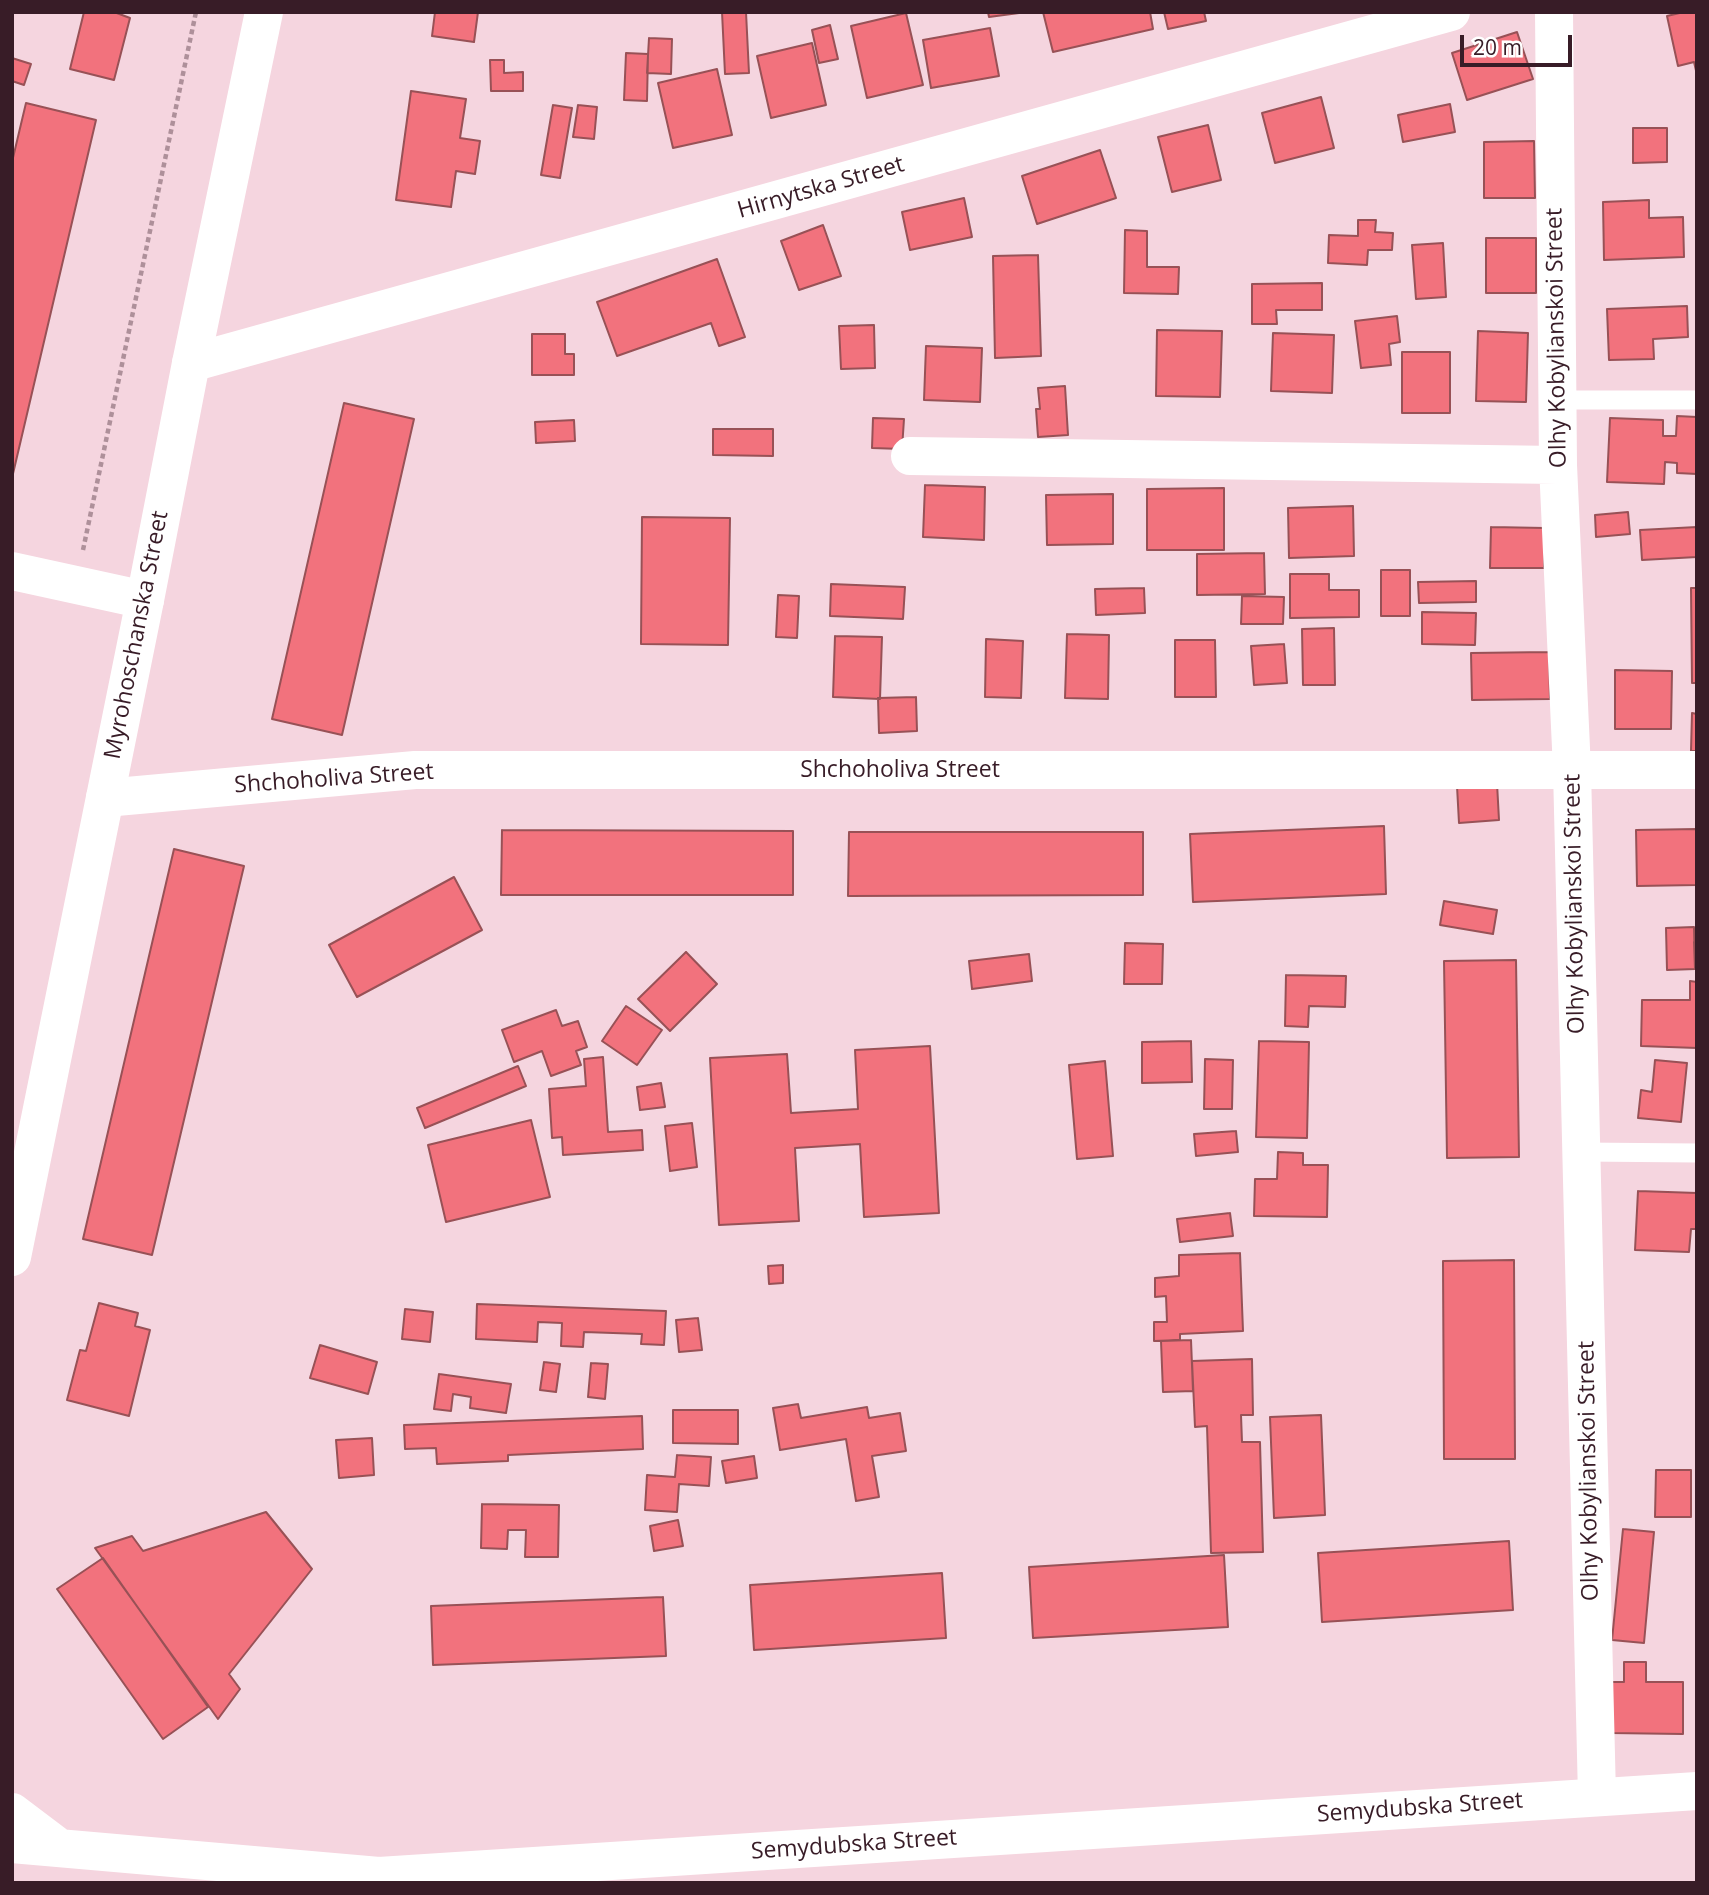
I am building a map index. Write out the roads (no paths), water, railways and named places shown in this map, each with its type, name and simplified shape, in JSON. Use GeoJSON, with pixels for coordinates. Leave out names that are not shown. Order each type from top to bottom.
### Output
{"type":"FeatureCollection","features":[{"type":"Feature","properties":{"kind":"street","name":"Myrohoschanska Street"},"geometry":{"type":"LineString","coordinates":[[12,1258],[264,12]]}},
{"type":"Feature","properties":{"kind":"street","name":"Hirnytska Street"},"geometry":{"type":"LineString","coordinates":[[191,363],[1451,12]]}},
{"type":"Feature","properties":{"kind":"street","name":"Olhy Kobylianskoi Street"},"geometry":{"type":"LineString","coordinates":[[1554,12],[1558,465],[1572,770],[1597,1796]]}},
{"type":"Feature","properties":{"kind":"street"},"geometry":{"type":"LineString","coordinates":[[909,456],[1558,465]]}},
{"type":"Feature","properties":{"kind":"street"},"geometry":{"type":"LineString","coordinates":[[12,571],[145,600]]}},
{"type":"Feature","properties":{"kind":"street","name":"Shchoholiva Street"},"geometry":{"type":"LineString","coordinates":[[105,798],[415,770],[1697,770]]}},
{"type":"Feature","properties":{"kind":"street","name":"Semydubska Street"},"geometry":{"type":"LineString","coordinates":[[12,1844],[379,1876],[1697,1791]]}},
{"type":"Feature","properties":{"kind":"street"},"geometry":{"type":"LineString","coordinates":[[12,1812],[57,1846]]}},
{"type":"Feature","properties":{"kind":"lane"},"geometry":{"type":"LineString","coordinates":[[1558,400],[1697,400]]}},
{"type":"Feature","properties":{"kind":"lane"},"geometry":{"type":"LineString","coordinates":[[1581,1152],[1697,1153]]}}]}
